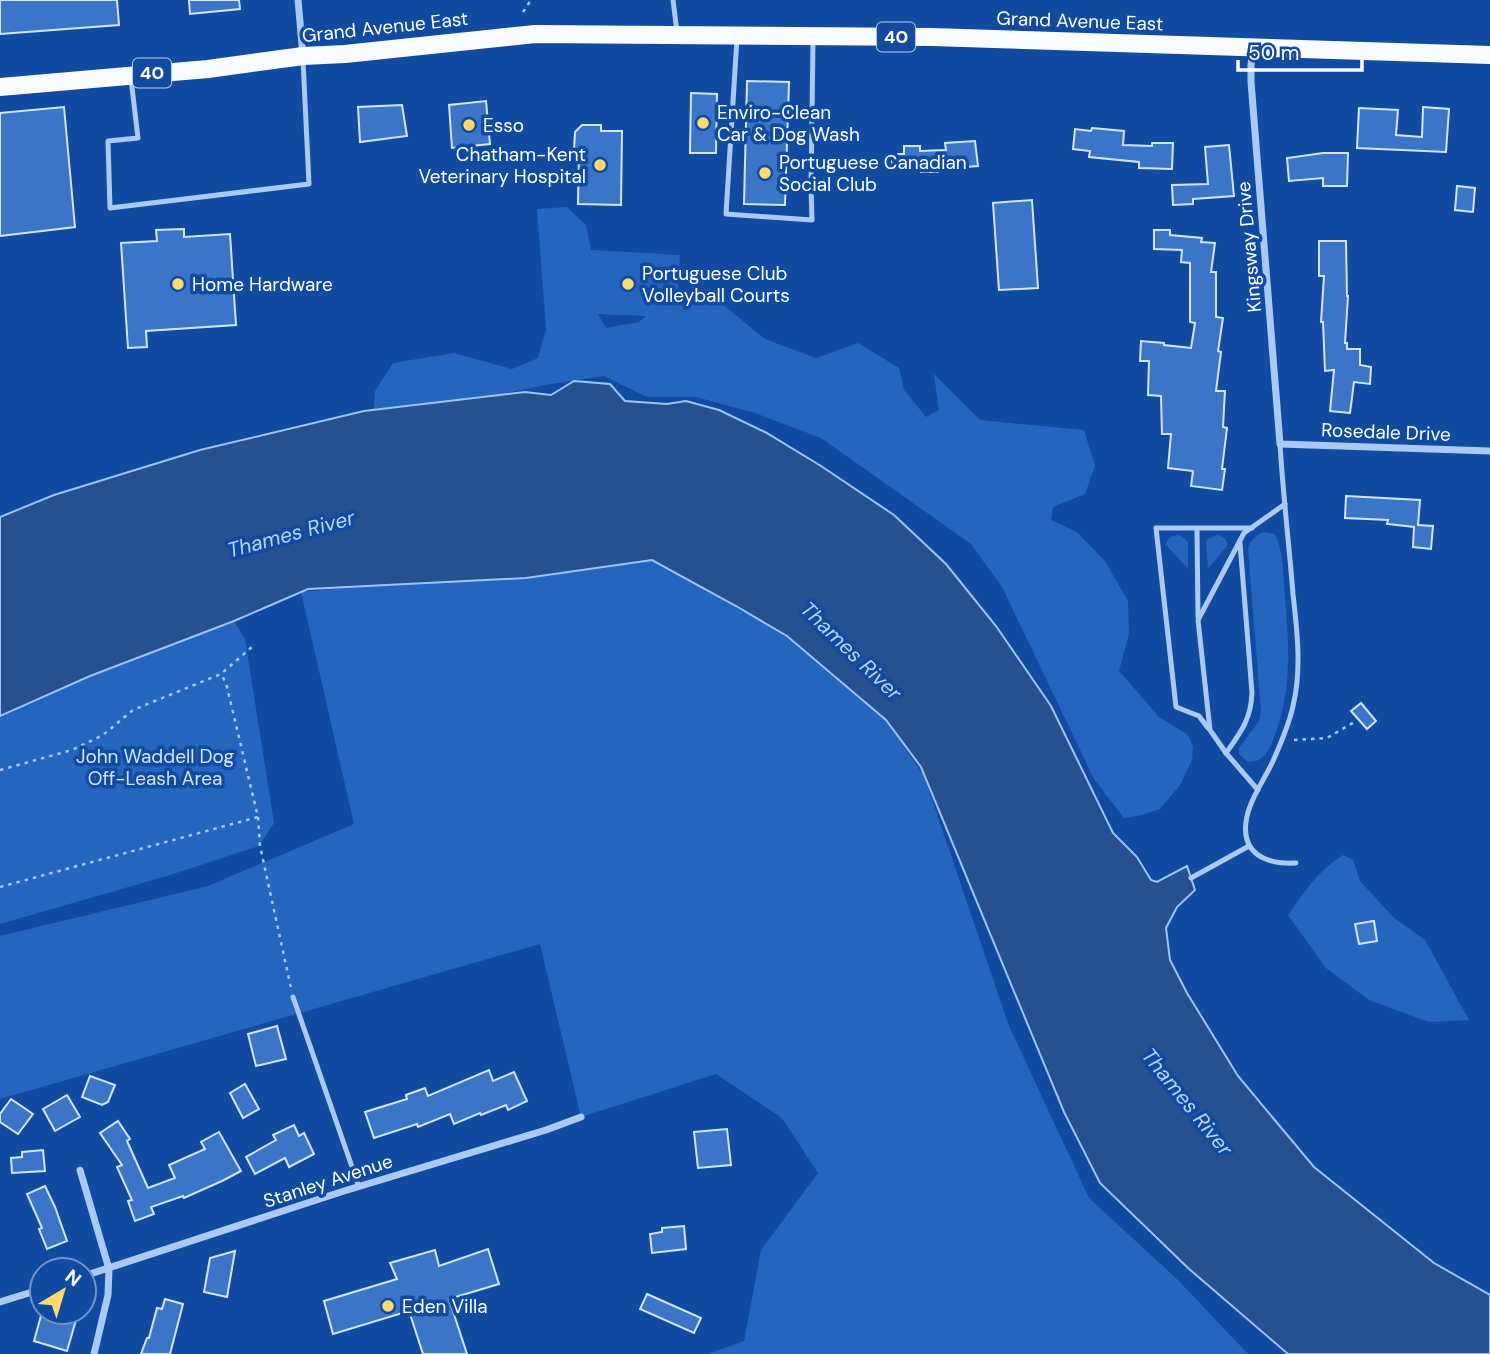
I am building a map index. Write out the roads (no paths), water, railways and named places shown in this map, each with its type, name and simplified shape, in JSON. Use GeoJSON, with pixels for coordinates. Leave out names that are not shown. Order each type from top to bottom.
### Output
{"type":"FeatureCollection","features":[{"type":"Feature","properties":{"kind":"main road","name":"Grand Avenue East"},"geometry":{"type":"LineString","coordinates":[[0,87],[208,69],[303,56],[535,34],[932,37],[1490,55]]}},
{"type":"Feature","properties":{"kind":"street"},"geometry":{"type":"LineString","coordinates":[[298,0],[303,56]]}},
{"type":"Feature","properties":{"kind":"street","name":"Kingsway Drive"},"geometry":{"type":"LineString","coordinates":[[1253,47],[1251,82],[1280,444]]}},
{"type":"Feature","properties":{"kind":"street","name":"Rosedale Drive"},"geometry":{"type":"LineString","coordinates":[[1280,444],[1490,451]]}},
{"type":"Feature","properties":{"kind":"street","name":"Stanley Avenue"},"geometry":{"type":"LineString","coordinates":[[98,1272],[581,1117]]}},
{"type":"Feature","properties":{"kind":"street"},"geometry":{"type":"LineString","coordinates":[[80,1170],[109,1269],[108,1295],[94,1354]]}},
{"type":"Feature","properties":{"kind":"street"},"geometry":{"type":"LineString","coordinates":[[0,1303],[28,1294]]}},
{"type":"Feature","properties":{"kind":"lane"},"geometry":{"type":"LineString","coordinates":[[673,0],[678,35]]}},
{"type":"Feature","properties":{"kind":"lane"},"geometry":{"type":"LineString","coordinates":[[737,36],[726,214],[812,219],[813,36]]}},
{"type":"Feature","properties":{"kind":"lane"},"geometry":{"type":"LineString","coordinates":[[130,75],[138,138],[108,141],[110,208],[309,184],[303,56]]}},
{"type":"Feature","properties":{"kind":"lane"},"geometry":{"type":"LineString","coordinates":[[1280,444],[1298,660],[1294,703],[1287,728],[1250,808],[1246,834],[1249,846],[1258,855],[1281,864],[1296,863]]}},
{"type":"Feature","properties":{"kind":"lane"},"geometry":{"type":"LineString","coordinates":[[1198,620],[1244,533],[1285,505]]}},
{"type":"Feature","properties":{"kind":"lane"},"geometry":{"type":"LineString","coordinates":[[1252,528],[1156,528],[1176,707],[1199,716],[1258,790]]}},
{"type":"Feature","properties":{"kind":"lane"},"geometry":{"type":"LineString","coordinates":[[1197,529],[1198,620],[1210,730]]}},
{"type":"Feature","properties":{"kind":"lane"},"geometry":{"type":"LineString","coordinates":[[1226,753],[1248,720],[1252,693],[1240,542]]}},
{"type":"Feature","properties":{"kind":"lane"},"geometry":{"type":"LineString","coordinates":[[1191,878],[1249,846]]}},
{"type":"Feature","properties":{"kind":"lane"},"geometry":{"type":"LineString","coordinates":[[293,997],[359,1187]]}},
{"type":"Feature","properties":{"kind":"water","name":"Thames River"},"geometry":{"type":"Polygon","coordinates":[[[574,381],[610,384],[625,401],[667,404],[686,401],[719,410],[765,432],[894,515],[946,564],[996,626],[1051,706],[1113,833],[1137,857],[1151,880],[1157,882],[1187,866],[1195,890],[1177,907],[1166,928],[1170,960],[1238,1076],[1314,1167],[1434,1263],[1490,1295],[1490,1354],[1288,1354],[1188,1268],[1100,1183],[1064,1112],[921,767],[886,720],[787,636],[652,560],[526,578],[308,589],[234,621],[90,676],[0,716],[0,517],[54,495],[200,450],[364,411],[525,392],[551,395],[574,381]]]}},
{"type":"Feature","properties":{"kind":"place","name":"Enviro-Clean Car & Dog Wash"},"geometry":{"type":"Point","coordinates":[703,123]}},
{"type":"Feature","properties":{"kind":"place","name":"Esso"},"geometry":{"type":"Point","coordinates":[469,125]}},
{"type":"Feature","properties":{"kind":"place","name":"Chatham-Kent Veterinary Hospital"},"geometry":{"type":"Point","coordinates":[600,165]}},
{"type":"Feature","properties":{"kind":"place","name":"Portuguese Canadian Social Club"},"geometry":{"type":"Point","coordinates":[765,173]}},
{"type":"Feature","properties":{"kind":"place","name":"Home Hardware"},"geometry":{"type":"Point","coordinates":[178,284]}},
{"type":"Feature","properties":{"kind":"place","name":"Portuguese Club Volleyball Courts"},"geometry":{"type":"Point","coordinates":[628,284]}},
{"type":"Feature","properties":{"kind":"place","name":"Eden Villa"},"geometry":{"type":"Point","coordinates":[388,1306]}},
{"type":"Feature","properties":{"kind":"park label","name":"John Waddell Dog Off-Leash Area"},"geometry":{"type":"Point","coordinates":[155,767]}}]}
